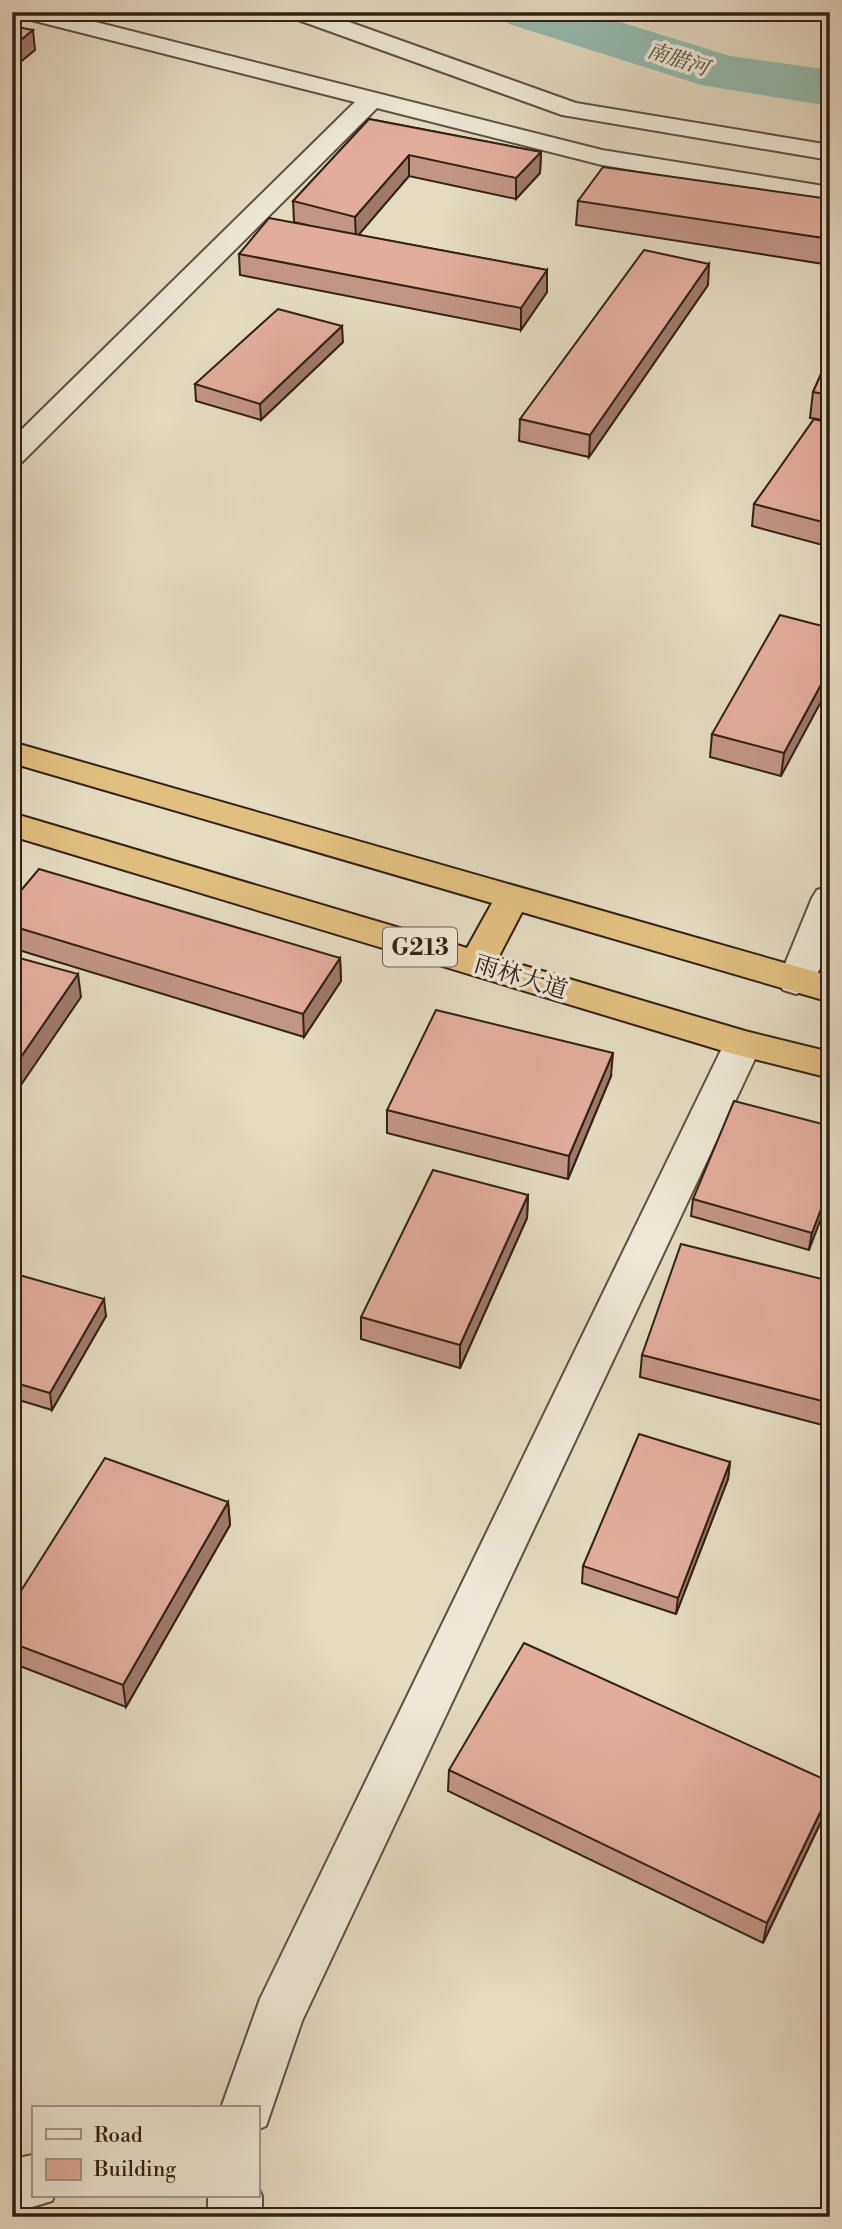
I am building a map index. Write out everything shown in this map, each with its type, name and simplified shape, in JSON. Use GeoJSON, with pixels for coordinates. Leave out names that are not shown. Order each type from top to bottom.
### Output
{"type":"FeatureCollection","features":[{"type":"Feature","properties":{"kind":"highway"},"geometry":{"type":"LineString","coordinates":[[12,752],[813,985]]}},
{"type":"Feature","properties":{"kind":"highway","name":"雨林大道"},"geometry":{"type":"LineString","coordinates":[[12,824],[743,1044],[830,1065]]}},
{"type":"Feature","properties":{"kind":"highway"},"geometry":{"type":"LineString","coordinates":[[477,964],[512,898]]}},
{"type":"Feature","properties":{"kind":"street"},"geometry":{"type":"LineString","coordinates":[[27,12],[602,157],[830,195]]}},
{"type":"Feature","properties":{"kind":"street"},"geometry":{"type":"LineString","coordinates":[[298,12],[571,110],[830,153]]}},
{"type":"Feature","properties":{"kind":"street"},"geometry":{"type":"LineString","coordinates":[[12,456],[372,99]]}},
{"type":"Feature","properties":{"kind":"street"},"geometry":{"type":"LineString","coordinates":[[813,985],[830,898]]}},
{"type":"Feature","properties":{"kind":"street"},"geometry":{"type":"LineString","coordinates":[[248,2106],[278,2016],[743,1044]]}},
{"type":"Feature","properties":{"kind":"street"},"geometry":{"type":"LineString","coordinates":[[12,2186],[32,2182]]}},
{"type":"Feature","properties":{"kind":"street"},"geometry":{"type":"LineString","coordinates":[[235,2198],[235,2217]]}},
{"type":"Feature","properties":{"kind":"building"},"geometry":{"type":"Polygon","coordinates":[[[12,26],[33,30],[12,47],[12,26]]]}},
{"type":"Feature","properties":{"kind":"building"},"geometry":{"type":"Polygon","coordinates":[[[369,119],[541,152],[516,178],[409,155],[355,217],[293,201],[369,119]]]}},
{"type":"Feature","properties":{"kind":"building"},"geometry":{"type":"Polygon","coordinates":[[[603,167],[830,199],[830,239],[578,201],[603,167]]]}},
{"type":"Feature","properties":{"kind":"building"},"geometry":{"type":"Polygon","coordinates":[[[269,218],[547,270],[521,308],[239,254],[269,218]]]}},
{"type":"Feature","properties":{"kind":"building"},"geometry":{"type":"Polygon","coordinates":[[[644,250],[709,264],[590,435],[520,419],[644,250]]]}},
{"type":"Feature","properties":{"kind":"building"},"geometry":{"type":"Polygon","coordinates":[[[278,309],[342,326],[260,404],[195,384],[278,309]]]}},
{"type":"Feature","properties":{"kind":"building"},"geometry":{"type":"Polygon","coordinates":[[[830,354],[830,395],[813,392],[830,354]]]}},
{"type":"Feature","properties":{"kind":"building"},"geometry":{"type":"Polygon","coordinates":[[[814,419],[830,423],[830,524],[754,504],[814,419]]]}},
{"type":"Feature","properties":{"kind":"building"},"geometry":{"type":"Polygon","coordinates":[[[780,615],[830,628],[830,668],[784,753],[712,734],[780,615]]]}},
{"type":"Feature","properties":{"kind":"building"},"geometry":{"type":"Polygon","coordinates":[[[39,869],[340,958],[303,1014],[12,926],[12,901],[39,869]]]}},
{"type":"Feature","properties":{"kind":"building"},"geometry":{"type":"Polygon","coordinates":[[[12,956],[78,974],[12,1070],[12,956]]]}},
{"type":"Feature","properties":{"kind":"building"},"geometry":{"type":"Polygon","coordinates":[[[436,1010],[613,1053],[569,1156],[387,1110],[436,1010]]]}},
{"type":"Feature","properties":{"kind":"building"},"geometry":{"type":"Polygon","coordinates":[[[734,1101],[830,1126],[830,1185],[812,1233],[693,1199],[734,1101]]]}},
{"type":"Feature","properties":{"kind":"building"},"geometry":{"type":"Polygon","coordinates":[[[433,1170],[528,1195],[460,1345],[361,1317],[433,1170]]]}},
{"type":"Feature","properties":{"kind":"building"},"geometry":{"type":"Polygon","coordinates":[[[681,1244],[830,1281],[830,1403],[642,1355],[681,1244]]]}},
{"type":"Feature","properties":{"kind":"building"},"geometry":{"type":"Polygon","coordinates":[[[12,1273],[104,1299],[50,1393],[12,1382],[12,1273]]]}},
{"type":"Feature","properties":{"kind":"building"},"geometry":{"type":"Polygon","coordinates":[[[639,1434],[730,1462],[678,1598],[583,1566],[639,1434]]]}},
{"type":"Feature","properties":{"kind":"building"},"geometry":{"type":"Polygon","coordinates":[[[105,1458],[228,1502],[123,1685],[12,1643],[12,1605],[105,1458]]]}},
{"type":"Feature","properties":{"kind":"building"},"geometry":{"type":"Polygon","coordinates":[[[524,1643],[830,1782],[830,1792],[767,1923],[449,1770],[524,1643]]]}},
{"type":"Feature","properties":{"kind":"building"},"geometry":{"type":"Polygon","coordinates":[[[511,2210],[830,2214],[830,2217],[511,2217],[511,2210]]]}},
{"type":"Feature","properties":{"kind":"waterway","name":"南腊河"},"geometry":{"type":"LineString","coordinates":[[529,12],[722,73],[830,88]]}}]}
